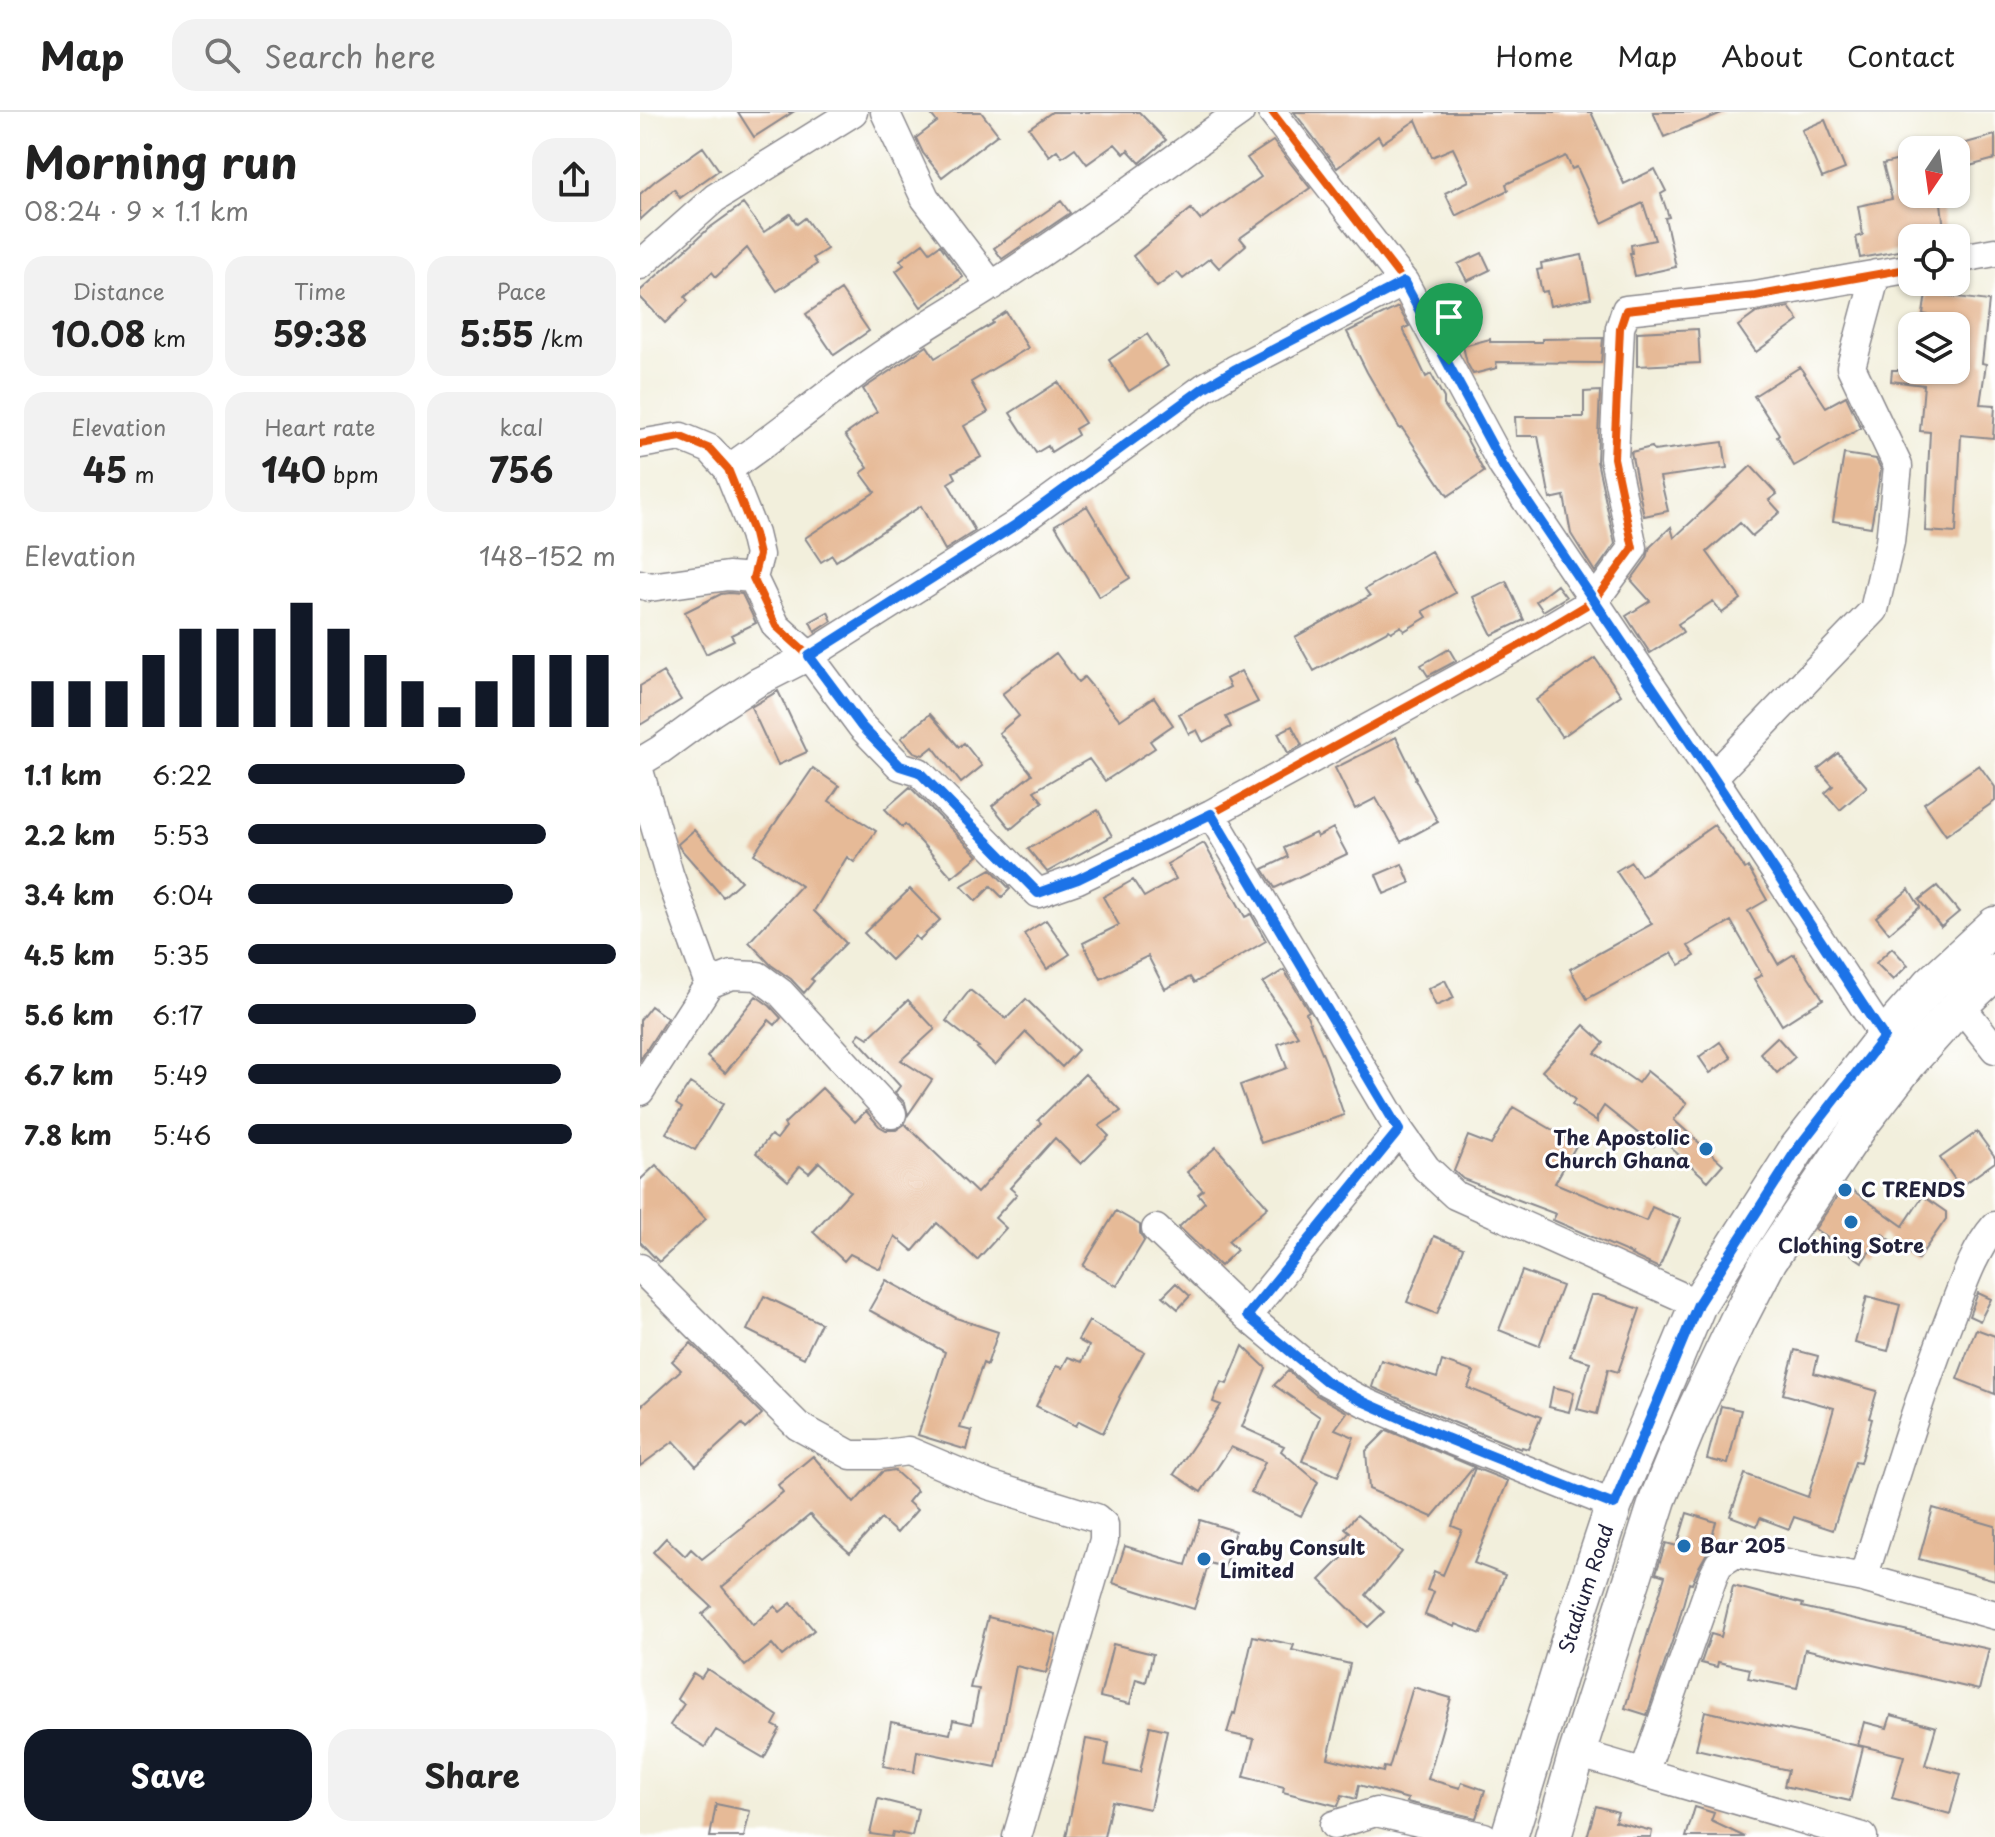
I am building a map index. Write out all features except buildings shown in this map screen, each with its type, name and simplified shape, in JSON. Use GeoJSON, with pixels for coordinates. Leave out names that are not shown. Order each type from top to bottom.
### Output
{"type":"FeatureCollection","features":[{"type":"Feature","properties":{"kind":"main road","name":"Stadium Road"},"geometry":{"type":"LineString","coordinates":[[1509,1837],[1614,1505],[1698,1304],[1797,1149],[1884,1037],[1932,983],[1995,925]]}},
{"type":"Feature","properties":{"kind":"main road","name":"Stadium Road"},"geometry":{"type":"LineString","coordinates":[[1553,1837],[1658,1499],[1690,1421],[1738,1320],[1769,1260],[1860,1125],[1908,1063],[1960,1005],[1995,972]]}},
{"type":"Feature","properties":{"kind":"street"},"geometry":{"type":"LineString","coordinates":[[640,265],[715,198],[853,112]]}},
{"type":"Feature","properties":{"kind":"street"},"geometry":{"type":"LineString","coordinates":[[885,112],[925,198],[992,286]]}},
{"type":"Feature","properties":{"kind":"street"},"geometry":{"type":"LineString","coordinates":[[728,469],[870,363],[1093,219],[1240,112]]}},
{"type":"Feature","properties":{"kind":"street"},"geometry":{"type":"LineString","coordinates":[[1272,112],[1404,282],[1503,466],[1884,1037]]}},
{"type":"Feature","properties":{"kind":"street"},"geometry":{"type":"LineString","coordinates":[[1970,256],[1995,252]]}},
{"type":"Feature","properties":{"kind":"street"},"geometry":{"type":"LineString","coordinates":[[640,444],[681,437],[710,449],[728,469],[754,534],[759,555],[753,578],[776,626],[809,656],[862,727],[900,766],[919,772],[1038,893],[1078,879],[1211,814],[1520,645],[1595,600],[1633,548],[1614,458],[1620,328],[1626,310],[1755,296],[1898,270]]}},
{"type":"Feature","properties":{"kind":"street"},"geometry":{"type":"LineString","coordinates":[[1713,777],[1874,610],[1890,542],[1898,466],[1851,367],[1876,274]]}},
{"type":"Feature","properties":{"kind":"street"},"geometry":{"type":"LineString","coordinates":[[640,762],[758,682],[809,656],[1014,526],[1205,387],[1404,282]]}},
{"type":"Feature","properties":{"kind":"street"},"geometry":{"type":"LineString","coordinates":[[640,584],[650,587],[728,576],[753,578]]}},
{"type":"Feature","properties":{"kind":"street"},"geometry":{"type":"LineString","coordinates":[[640,774],[669,874],[709,984]]}},
{"type":"Feature","properties":{"kind":"street"},"geometry":{"type":"LineString","coordinates":[[1211,814],[1399,1130],[1426,1168],[1455,1195],[1698,1304]]}},
{"type":"Feature","properties":{"kind":"street"},"geometry":{"type":"LineString","coordinates":[[640,1091],[709,984],[732,975],[758,976],[781,993],[892,1114]]}},
{"type":"Feature","properties":{"kind":"street"},"geometry":{"type":"LineString","coordinates":[[1960,1005],[1995,1049]]}},
{"type":"Feature","properties":{"kind":"street"},"geometry":{"type":"LineString","coordinates":[[1247,1316],[1399,1130]]}},
{"type":"Feature","properties":{"kind":"street"},"geometry":{"type":"LineString","coordinates":[[1863,1578],[1929,1373],[1967,1274],[1995,1226]]}},
{"type":"Feature","properties":{"kind":"street"},"geometry":{"type":"LineString","coordinates":[[1156,1229],[1247,1316],[1327,1382],[1446,1438],[1614,1505]]}},
{"type":"Feature","properties":{"kind":"street"},"geometry":{"type":"LineString","coordinates":[[640,1268],[798,1426],[851,1455],[908,1451],[989,1485],[1096,1518],[1104,1525],[1104,1540],[1017,1837]]}},
{"type":"Feature","properties":{"kind":"street"},"geometry":{"type":"LineString","coordinates":[[1644,1773],[1714,1574],[1719,1564],[1736,1553],[1863,1578],[1995,1615]]}},
{"type":"Feature","properties":{"kind":"street"},"geometry":{"type":"LineString","coordinates":[[1577,1753],[1863,1837]]}},
{"type":"Feature","properties":{"kind":"street"},"geometry":{"type":"LineString","coordinates":[[1334,1825],[1376,1812],[1484,1837]]}},
{"type":"Feature","properties":{"kind":"cycle path"},"geometry":{"type":"LineString","coordinates":[[1272,112],[1404,282],[1503,466],[1884,1037]]}},
{"type":"Feature","properties":{"kind":"cycle path"},"geometry":{"type":"LineString","coordinates":[[640,444],[681,437],[710,449],[728,469],[754,534],[759,555],[753,578],[776,626],[809,656],[862,727],[900,766],[919,772],[1038,893],[1078,879],[1211,814],[1520,645],[1595,600],[1633,548],[1614,458],[1620,328],[1626,310],[1755,296],[1898,270]]}},
{"type":"Feature","properties":{"kind":"place","name":"The Apostolic Church Ghana"},"geometry":{"type":"Point","coordinates":[1706,1149]}},
{"type":"Feature","properties":{"kind":"place","name":"C TRENDS"},"geometry":{"type":"Point","coordinates":[1845,1190]}},
{"type":"Feature","properties":{"kind":"place","name":"Clothing Sotre"},"geometry":{"type":"Point","coordinates":[1851,1222]}},
{"type":"Feature","properties":{"kind":"place","name":"Bar 205"},"geometry":{"type":"Point","coordinates":[1684,1546]}},
{"type":"Feature","properties":{"kind":"place","name":"Graby Consult Limited"},"geometry":{"type":"Point","coordinates":[1204,1559]}},
{"type":"Feature","properties":{"kind":"route"},"geometry":{"type":"LineString","coordinates":[[1404,282],[1449,365],[1503,466],[1884,1037],[1797,1149],[1698,1304],[1614,1505],[1364,1402],[1327,1382],[1247,1316],[1399,1130],[1211,814],[1078,879],[1038,893],[937,788],[919,772],[900,766],[862,727],[809,656],[1014,526],[1205,387],[1404,282]]}}]}
